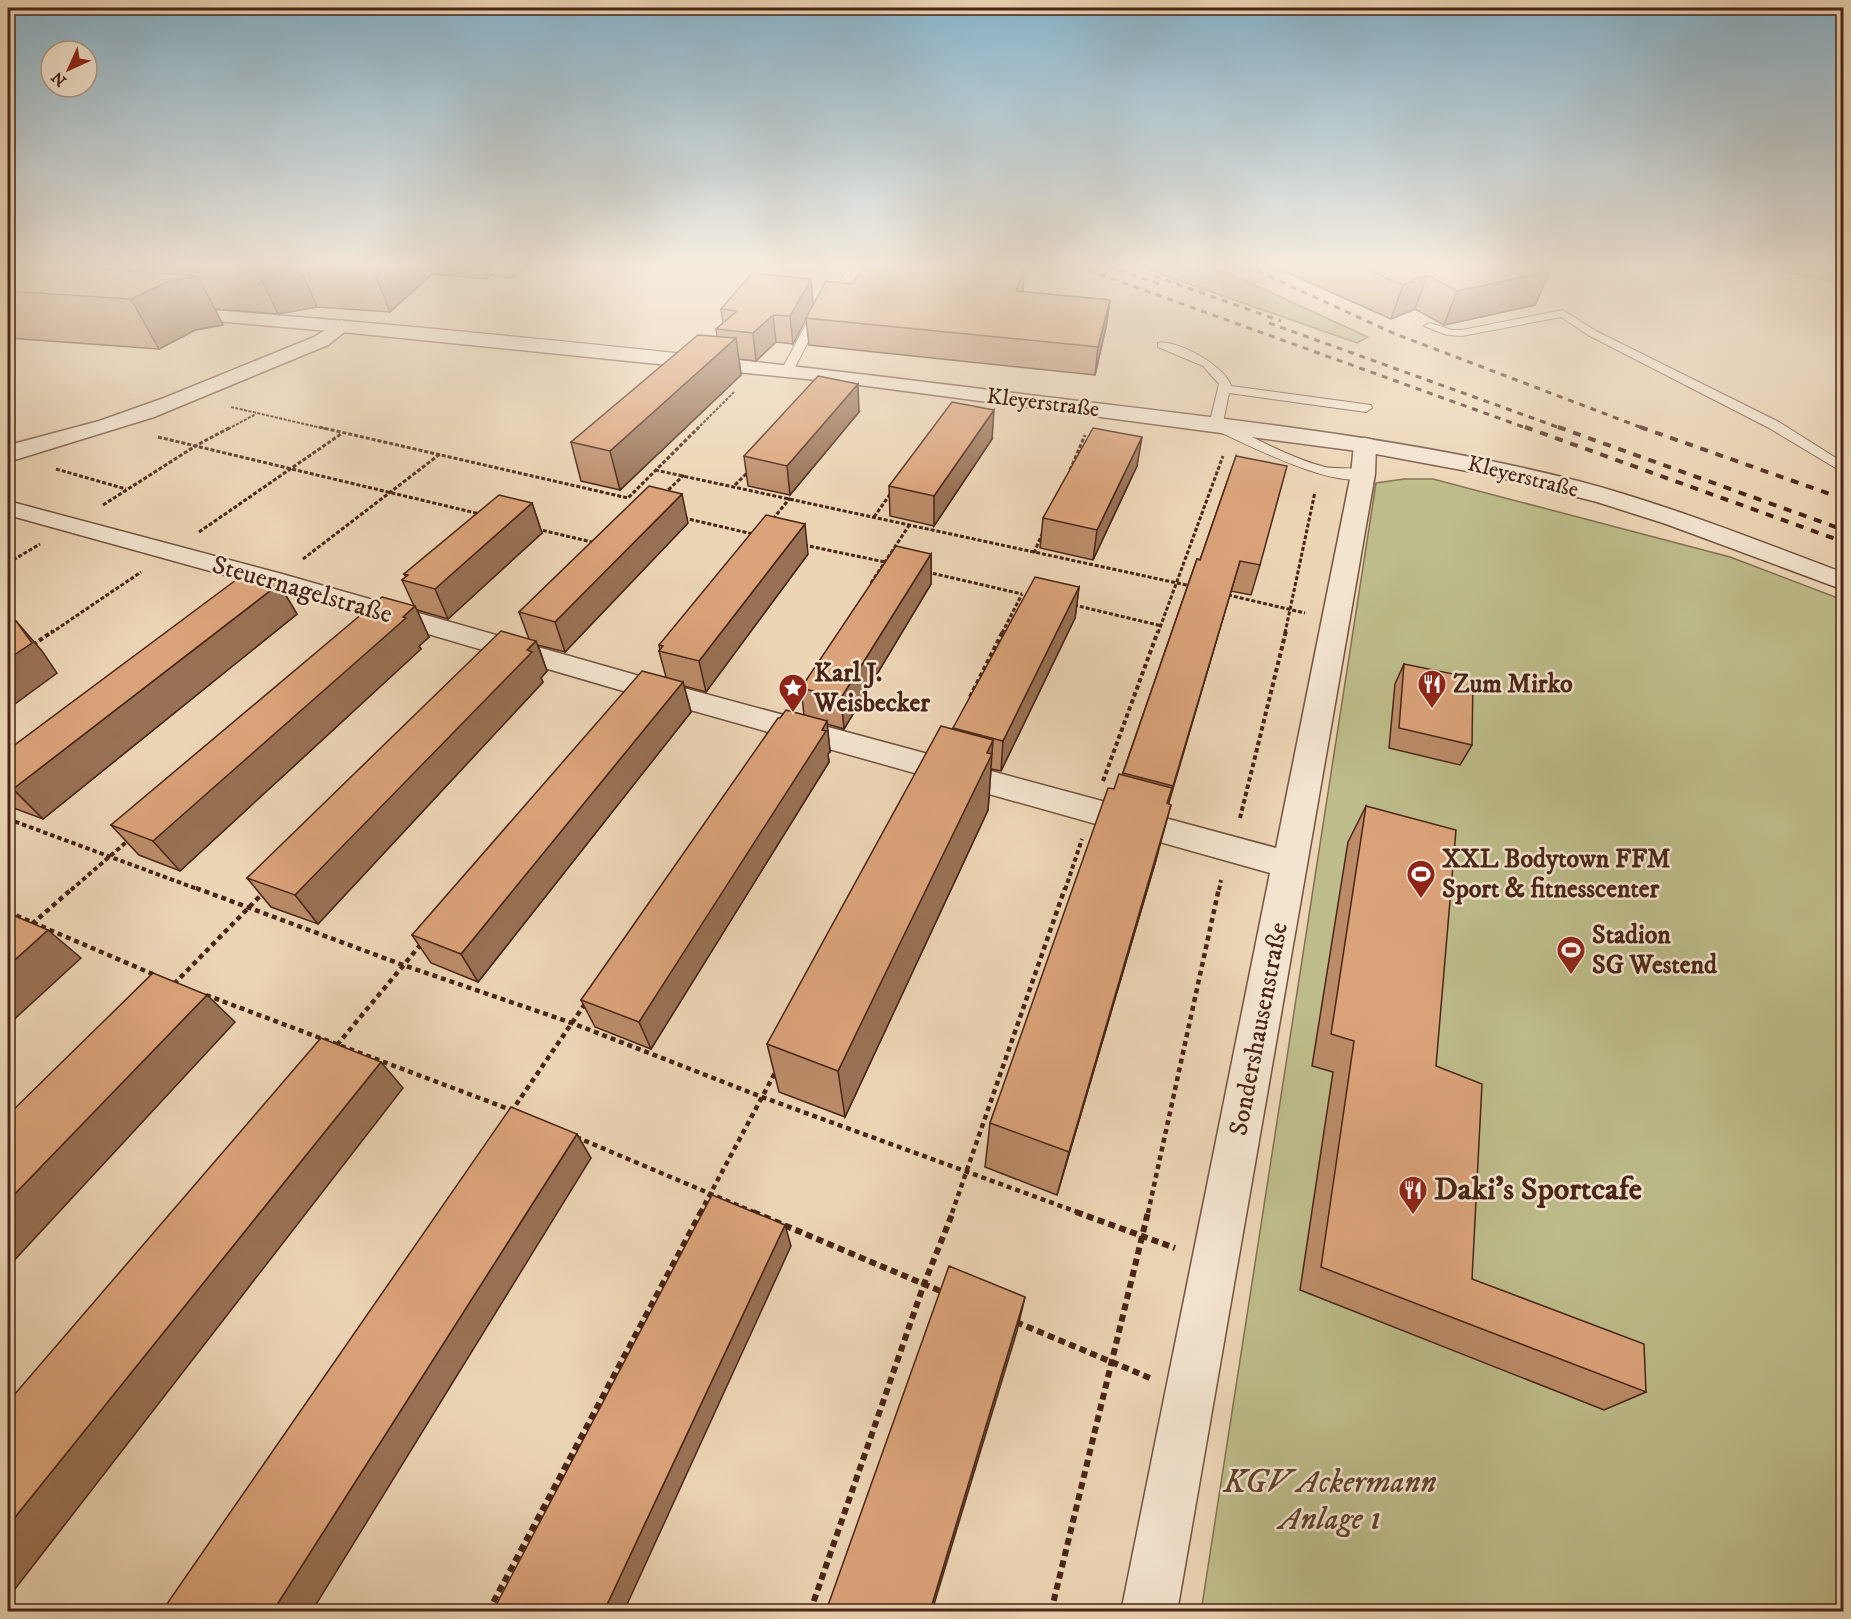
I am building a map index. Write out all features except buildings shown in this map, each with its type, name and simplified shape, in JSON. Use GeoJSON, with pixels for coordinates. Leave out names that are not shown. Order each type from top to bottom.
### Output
{"type":"FeatureCollection","features":[{"type":"Feature","properties":{"kind":"street"},"geometry":{"type":"LineString","coordinates":[[13,448],[97,429],[154,410],[320,342]]}},
{"type":"Feature","properties":{"kind":"street","name":"Kleyerstraße"},"geometry":{"type":"LineString","coordinates":[[496,342],[787,371],[1216,425],[1364,459],[1450,459],[1573,488],[1685,523],[1844,582]]}},
{"type":"Feature","properties":{"kind":"street","name":"Sondershausenstraße"},"geometry":{"type":"LineString","coordinates":[[1149,1611],[1364,459]]}},
{"type":"Feature","properties":{"kind":"street","name":"Steuernagelstraße"},"geometry":{"type":"LineString","coordinates":[[8,508],[273,580],[629,683],[1289,865]]}},
{"type":"Feature","properties":{"kind":"lane"},"geometry":{"type":"LineString","coordinates":[[787,371],[802,342]]}},
{"type":"Feature","properties":{"kind":"lane"},"geometry":{"type":"LineString","coordinates":[[1609,342],[1781,428],[1844,469]]}},
{"type":"Feature","properties":{"kind":"lane"},"geometry":{"type":"LineString","coordinates":[[1162,345],[1207,363],[1225,384],[1216,425],[1306,466],[1333,473],[1364,459]]}},
{"type":"Feature","properties":{"kind":"lane"},"geometry":{"type":"LineString","coordinates":[[1224,389],[1366,408]]}},
{"type":"Feature","properties":{"kind":"path"},"geometry":{"type":"LineString","coordinates":[[222,405],[628,498],[757,368]]}},
{"type":"Feature","properties":{"kind":"path"},"geometry":{"type":"LineString","coordinates":[[1066,480],[1095,410]]}},
{"type":"Feature","properties":{"kind":"path"},"geometry":{"type":"LineString","coordinates":[[197,445],[257,414]]}},
{"type":"Feature","properties":{"kind":"path"},"geometry":{"type":"LineString","coordinates":[[148,435],[488,516]]}},
{"type":"Feature","properties":{"kind":"path"},"geometry":{"type":"LineString","coordinates":[[273,580],[440,454]]}},
{"type":"Feature","properties":{"kind":"path"},"geometry":{"type":"LineString","coordinates":[[810,1611],[924,1284],[968,1173],[1092,811],[1224,455]]}},
{"type":"Feature","properties":{"kind":"path"},"geometry":{"type":"LineString","coordinates":[[53,469],[127,489]]}},
{"type":"Feature","properties":{"kind":"path"},"geometry":{"type":"LineString","coordinates":[[735,486],[750,469]]}},
{"type":"Feature","properties":{"kind":"path"},"geometry":{"type":"LineString","coordinates":[[656,470],[1200,588]]}},
{"type":"Feature","properties":{"kind":"path"},"geometry":{"type":"LineString","coordinates":[[663,496],[684,475]]}},
{"type":"Feature","properties":{"kind":"path"},"geometry":{"type":"LineString","coordinates":[[874,517],[894,488]]}},
{"type":"Feature","properties":{"kind":"path"},"geometry":{"type":"LineString","coordinates":[[1051,1611],[1143,1236],[1222,881],[1195,858],[1201,841],[1209,829],[1240,819],[1291,610],[1315,489]]}},
{"type":"Feature","properties":{"kind":"path"},"geometry":{"type":"LineString","coordinates":[[772,521],[790,498]]}},
{"type":"Feature","properties":{"kind":"path"},"geometry":{"type":"LineString","coordinates":[[682,517],[760,536],[753,545]]}},
{"type":"Feature","properties":{"kind":"path"},"geometry":{"type":"LineString","coordinates":[[866,591],[910,524]]}},
{"type":"Feature","properties":{"kind":"path"},"geometry":{"type":"LineString","coordinates":[[532,527],[599,544]]}},
{"type":"Feature","properties":{"kind":"path"},"geometry":{"type":"LineString","coordinates":[[1034,553],[1043,532]]}},
{"type":"Feature","properties":{"kind":"path"},"geometry":{"type":"LineString","coordinates":[[794,543],[896,565]]}},
{"type":"Feature","properties":{"kind":"path"},"geometry":{"type":"LineString","coordinates":[[919,570],[1022,594],[965,706]]}},
{"type":"Feature","properties":{"kind":"path"},"geometry":{"type":"LineString","coordinates":[[1223,593],[1335,620]]}},
{"type":"Feature","properties":{"kind":"path"},"geometry":{"type":"LineString","coordinates":[[1069,604],[1162,626]]}},
{"type":"Feature","properties":{"kind":"path"},"geometry":{"type":"LineString","coordinates":[[8,819],[403,965],[572,1023],[762,1097],[1215,1262]]}},
{"type":"Feature","properties":{"kind":"path"},"geometry":{"type":"LineString","coordinates":[[25,930],[137,833]]}},
{"type":"Feature","properties":{"kind":"path"},"geometry":{"type":"LineString","coordinates":[[166,992],[265,891]]}},
{"type":"Feature","properties":{"kind":"path"},"geometry":{"type":"LineString","coordinates":[[8,912],[185,988]]}},
{"type":"Feature","properties":{"kind":"path"},"geometry":{"type":"LineString","coordinates":[[330,1053],[426,938]]}},
{"type":"Feature","properties":{"kind":"path"},"geometry":{"type":"LineString","coordinates":[[196,992],[523,1115]]}},
{"type":"Feature","properties":{"kind":"path"},"geometry":{"type":"LineString","coordinates":[[505,1120],[592,994]]}},
{"type":"Feature","properties":{"kind":"path"},"geometry":{"type":"LineString","coordinates":[[488,1611],[778,1066]]}},
{"type":"Feature","properties":{"kind":"path"},"geometry":{"type":"LineString","coordinates":[[567,1134],[957,1298]]}},
{"type":"Feature","properties":{"kind":"path"},"geometry":{"type":"LineString","coordinates":[[1012,1320],[1190,1394]]}},
{"type":"Feature","properties":{"kind":"green space","name":"Stadion SG Westend"},"geometry":{"type":"Polygon","coordinates":[[[1404,479],[1433,479],[1730,557],[1843,600],[1843,1611],[1201,1612],[1376,483],[1404,479]]]}},
{"type":"Feature","properties":{"kind":"railway"},"geometry":{"type":"LineString","coordinates":[[1287,342],[1529,429]]}},
{"type":"Feature","properties":{"kind":"railway"},"geometry":{"type":"LineString","coordinates":[[1320,342],[1563,429]]}},
{"type":"Feature","properties":{"kind":"railway"},"geometry":{"type":"LineString","coordinates":[[1415,342],[1645,429]]}},
{"type":"Feature","properties":{"kind":"railway"},"geometry":{"type":"LineString","coordinates":[[1525,427],[1844,542]]}},
{"type":"Feature","properties":{"kind":"railway"},"geometry":{"type":"LineString","coordinates":[[1558,427],[1844,530]]}},
{"type":"Feature","properties":{"kind":"railway"},"geometry":{"type":"LineString","coordinates":[[1640,427],[1844,499]]}},
{"type":"Feature","properties":{"kind":"place","name":"Zum Mirko"},"geometry":{"type":"Point","coordinates":[1432,710]}},
{"type":"Feature","properties":{"kind":"place","name":"Karl J. Weisbecker"},"geometry":{"type":"Point","coordinates":[793,714]}},
{"type":"Feature","properties":{"kind":"place","name":"XXL Bodytown FFM Sport & fitnesscenter"},"geometry":{"type":"Point","coordinates":[1421,900]}},
{"type":"Feature","properties":{"kind":"place","name":"Stadion SG Westend"},"geometry":{"type":"Point","coordinates":[1571,976]}},
{"type":"Feature","properties":{"kind":"place","name":"Daki's Sportcafe"},"geometry":{"type":"Point","coordinates":[1413,1216]}},
{"type":"Feature","properties":{"kind":"park label","name":"KGV Ackermann Anlage 1"},"geometry":{"type":"Point","coordinates":[1330,1502]}}]}
